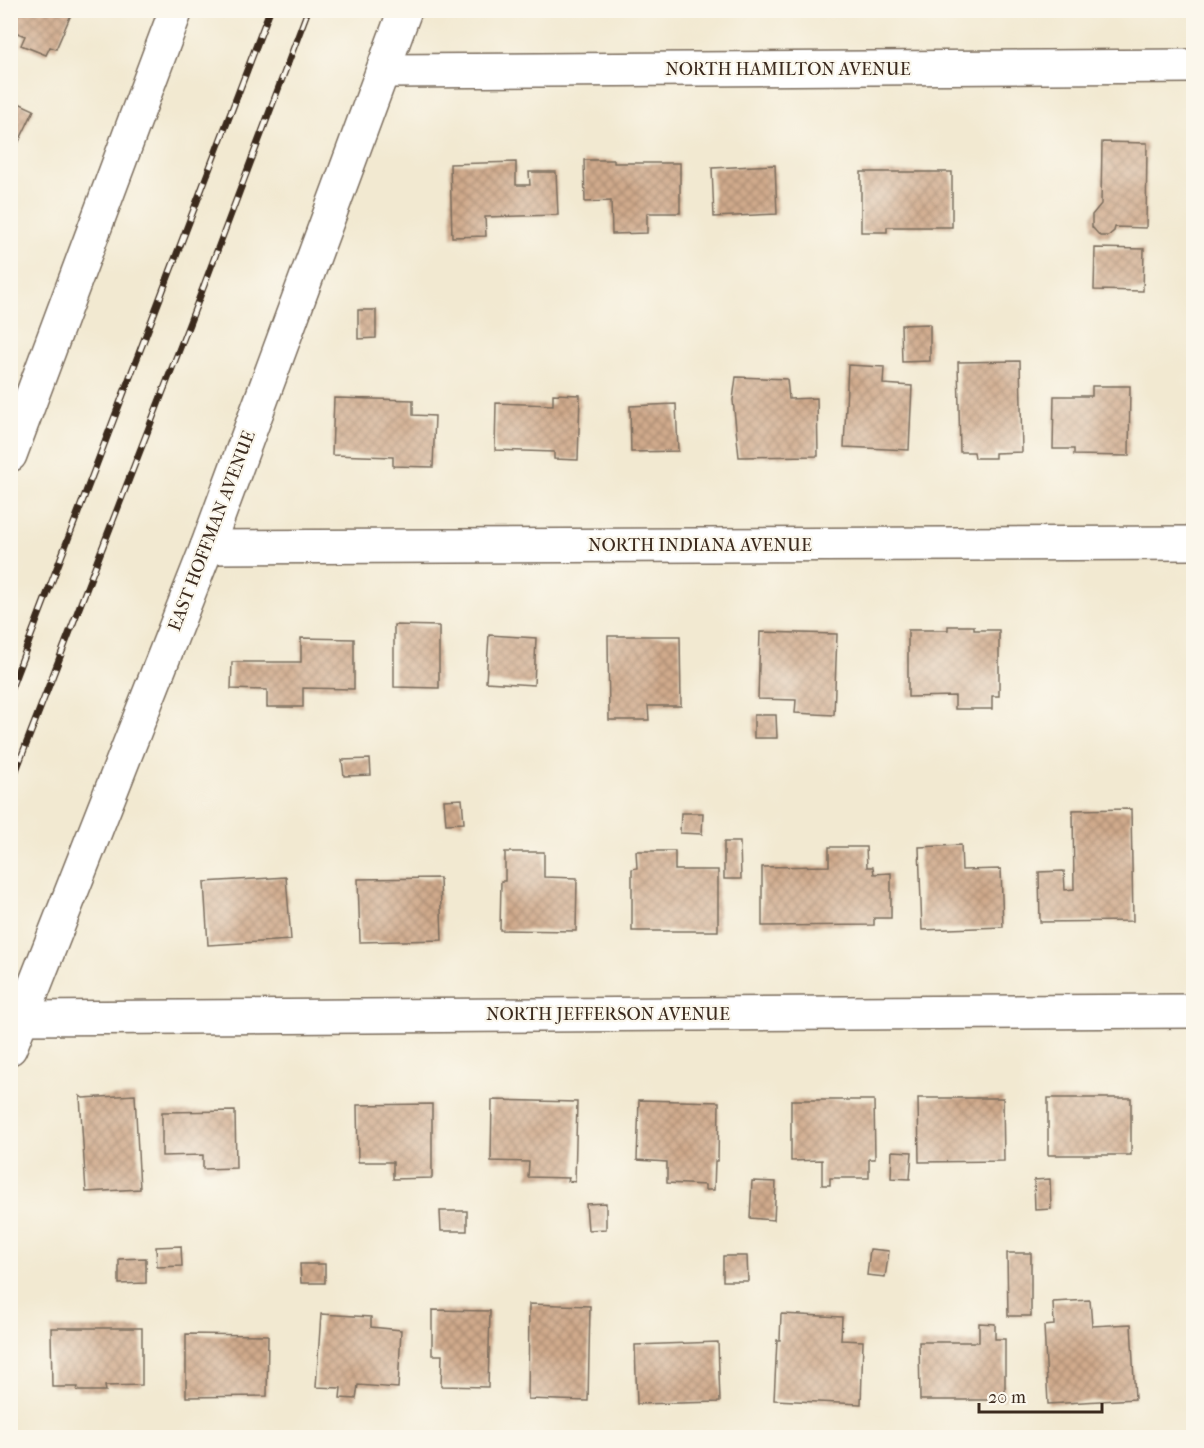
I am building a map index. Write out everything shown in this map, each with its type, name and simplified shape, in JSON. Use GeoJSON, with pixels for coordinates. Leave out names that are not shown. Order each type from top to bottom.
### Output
{"type":"FeatureCollection","features":[{"type":"Feature","properties":{"kind":"street"},"geometry":{"type":"LineString","coordinates":[[10,455],[176,10]]}},
{"type":"Feature","properties":{"kind":"street","name":"EAST HOFFMAN AVENUE"},"geometry":{"type":"LineString","coordinates":[[10,1048],[207,547],[405,10]]}},
{"type":"Feature","properties":{"kind":"street","name":"NORTH HAMILTON AVENUE"},"geometry":{"type":"LineString","coordinates":[[383,71],[1194,66]]}},
{"type":"Feature","properties":{"kind":"street","name":"NORTH INDIANA AVENUE"},"geometry":{"type":"LineString","coordinates":[[207,547],[1194,543]]}},
{"type":"Feature","properties":{"kind":"street","name":"NORTH JEFFERSON AVENUE"},"geometry":{"type":"LineString","coordinates":[[23,1018],[1194,1011]]}},
{"type":"Feature","properties":{"kind":"building"},"geometry":{"type":"Polygon","coordinates":[[[10,10],[73,10],[56,49],[50,47],[46,55],[21,45],[25,36],[10,30],[10,10]]]}},
{"type":"Feature","properties":{"kind":"building"},"geometry":{"type":"Polygon","coordinates":[[[10,99],[34,110],[13,154],[10,152],[10,99]]]}},
{"type":"Feature","properties":{"kind":"building"},"geometry":{"type":"Polygon","coordinates":[[[1102,142],[1147,143],[1146,228],[1115,227],[1108,236],[1100,236],[1092,227],[1092,215],[1101,204],[1102,142]]]}},
{"type":"Feature","properties":{"kind":"building"},"geometry":{"type":"Polygon","coordinates":[[[584,160],[614,160],[614,163],[680,163],[680,213],[647,213],[647,233],[612,234],[611,201],[585,202],[584,160]]]}},
{"type":"Feature","properties":{"kind":"building"},"geometry":{"type":"Polygon","coordinates":[[[516,162],[516,185],[530,185],[529,172],[556,172],[558,215],[485,217],[486,236],[452,237],[450,164],[516,162]]]}},
{"type":"Feature","properties":{"kind":"building"},"geometry":{"type":"Polygon","coordinates":[[[775,165],[777,214],[714,217],[712,168],[775,165]]]}},
{"type":"Feature","properties":{"kind":"building"},"geometry":{"type":"Polygon","coordinates":[[[861,172],[952,172],[952,227],[887,227],[887,232],[861,232],[861,172]]]}},
{"type":"Feature","properties":{"kind":"building"},"geometry":{"type":"Polygon","coordinates":[[[1095,248],[1144,249],[1143,291],[1094,290],[1095,248]]]}},
{"type":"Feature","properties":{"kind":"building"},"geometry":{"type":"Polygon","coordinates":[[[358,310],[376,310],[376,338],[358,339],[358,310]]]}},
{"type":"Feature","properties":{"kind":"building"},"geometry":{"type":"Polygon","coordinates":[[[930,324],[930,361],[902,362],[901,325],[930,324]]]}},
{"type":"Feature","properties":{"kind":"building"},"geometry":{"type":"Polygon","coordinates":[[[1020,361],[1022,452],[995,453],[995,458],[975,458],[974,452],[960,452],[958,362],[1020,361]]]}},
{"type":"Feature","properties":{"kind":"building"},"geometry":{"type":"Polygon","coordinates":[[[848,365],[884,367],[883,384],[912,386],[909,450],[844,447],[848,365]]]}},
{"type":"Feature","properties":{"kind":"building"},"geometry":{"type":"Polygon","coordinates":[[[736,377],[787,379],[789,399],[817,398],[818,456],[739,457],[733,400],[736,377]]]}},
{"type":"Feature","properties":{"kind":"building"},"geometry":{"type":"Polygon","coordinates":[[[1092,386],[1130,386],[1129,456],[1074,455],[1074,449],[1053,449],[1054,396],[1092,396],[1092,386]]]}},
{"type":"Feature","properties":{"kind":"building"},"geometry":{"type":"Polygon","coordinates":[[[553,394],[580,395],[578,460],[554,459],[554,452],[495,450],[496,403],[553,405],[553,394]]]}},
{"type":"Feature","properties":{"kind":"building"},"geometry":{"type":"Polygon","coordinates":[[[334,398],[413,400],[413,415],[435,416],[433,467],[393,466],[393,457],[332,455],[334,398]]]}},
{"type":"Feature","properties":{"kind":"building"},"geometry":{"type":"Polygon","coordinates":[[[676,404],[678,451],[631,452],[630,406],[676,404]]]}},
{"type":"Feature","properties":{"kind":"building"},"geometry":{"type":"Polygon","coordinates":[[[394,625],[439,626],[439,688],[394,687],[394,625]]]}},
{"type":"Feature","properties":{"kind":"building"},"geometry":{"type":"Polygon","coordinates":[[[948,626],[974,626],[974,630],[999,630],[999,696],[992,696],[992,709],[955,709],[955,696],[908,697],[908,630],[948,630],[948,626]]]}},
{"type":"Feature","properties":{"kind":"building"},"geometry":{"type":"Polygon","coordinates":[[[760,632],[837,634],[834,715],[795,713],[796,700],[758,699],[760,632]]]}},
{"type":"Feature","properties":{"kind":"building"},"geometry":{"type":"Polygon","coordinates":[[[489,635],[536,638],[534,685],[486,682],[489,635]]]}},
{"type":"Feature","properties":{"kind":"building"},"geometry":{"type":"Polygon","coordinates":[[[608,636],[680,636],[681,706],[648,706],[649,720],[609,720],[608,636]]]}},
{"type":"Feature","properties":{"kind":"building"},"geometry":{"type":"Polygon","coordinates":[[[301,638],[354,639],[354,689],[303,688],[303,707],[267,707],[267,690],[231,689],[232,662],[301,662],[301,638]]]}},
{"type":"Feature","properties":{"kind":"building"},"geometry":{"type":"Polygon","coordinates":[[[754,715],[776,715],[777,738],[754,738],[754,715]]]}},
{"type":"Feature","properties":{"kind":"building"},"geometry":{"type":"Polygon","coordinates":[[[370,759],[371,775],[344,776],[342,760],[370,759]]]}},
{"type":"Feature","properties":{"kind":"building"},"geometry":{"type":"Polygon","coordinates":[[[462,799],[464,823],[446,824],[444,800],[462,799]]]}},
{"type":"Feature","properties":{"kind":"building"},"geometry":{"type":"Polygon","coordinates":[[[1131,809],[1133,921],[1040,922],[1039,872],[1064,871],[1065,890],[1074,889],[1073,810],[1131,809]]]}},
{"type":"Feature","properties":{"kind":"building"},"geometry":{"type":"Polygon","coordinates":[[[681,813],[703,813],[702,834],[680,833],[681,813]]]}},
{"type":"Feature","properties":{"kind":"building"},"geometry":{"type":"Polygon","coordinates":[[[724,842],[740,842],[741,879],[724,879],[724,842]]]}},
{"type":"Feature","properties":{"kind":"building"},"geometry":{"type":"Polygon","coordinates":[[[961,845],[962,870],[1001,869],[1003,927],[922,930],[919,847],[961,845]]]}},
{"type":"Feature","properties":{"kind":"building"},"geometry":{"type":"Polygon","coordinates":[[[829,847],[866,847],[867,867],[873,867],[874,874],[891,873],[891,918],[874,918],[874,925],[762,926],[762,867],[829,866],[829,847]]]}},
{"type":"Feature","properties":{"kind":"building"},"geometry":{"type":"Polygon","coordinates":[[[636,851],[675,851],[675,870],[718,870],[718,931],[632,931],[632,869],[637,868],[636,851]]]}},
{"type":"Feature","properties":{"kind":"building"},"geometry":{"type":"Polygon","coordinates":[[[505,852],[544,852],[544,877],[577,878],[576,931],[500,930],[501,881],[505,881],[505,852]]]}},
{"type":"Feature","properties":{"kind":"building"},"geometry":{"type":"Polygon","coordinates":[[[286,877],[291,940],[208,945],[204,882],[286,877]]]}},
{"type":"Feature","properties":{"kind":"building"},"geometry":{"type":"Polygon","coordinates":[[[440,878],[442,940],[360,942],[358,879],[440,878]]]}},
{"type":"Feature","properties":{"kind":"building"},"geometry":{"type":"Polygon","coordinates":[[[135,1095],[140,1189],[86,1192],[80,1096],[83,1098],[135,1095]]]}},
{"type":"Feature","properties":{"kind":"building"},"geometry":{"type":"Polygon","coordinates":[[[918,1098],[1003,1098],[1004,1161],[919,1162],[918,1098]]]}},
{"type":"Feature","properties":{"kind":"building"},"geometry":{"type":"Polygon","coordinates":[[[1048,1098],[1131,1098],[1131,1155],[1048,1155],[1048,1098]]]}},
{"type":"Feature","properties":{"kind":"building"},"geometry":{"type":"Polygon","coordinates":[[[492,1100],[577,1102],[575,1182],[568,1181],[569,1178],[528,1177],[529,1162],[491,1161],[492,1100]]]}},
{"type":"Feature","properties":{"kind":"building"},"geometry":{"type":"Polygon","coordinates":[[[639,1100],[719,1102],[718,1161],[715,1161],[714,1190],[705,1190],[705,1185],[667,1183],[667,1162],[637,1160],[639,1100]]]}},
{"type":"Feature","properties":{"kind":"building"},"geometry":{"type":"Polygon","coordinates":[[[791,1100],[874,1100],[875,1159],[869,1159],[869,1178],[830,1178],[830,1185],[822,1185],[822,1160],[791,1161],[791,1100]]]}},
{"type":"Feature","properties":{"kind":"building"},"geometry":{"type":"Polygon","coordinates":[[[432,1104],[432,1178],[393,1179],[393,1162],[358,1162],[357,1105],[432,1104]]]}},
{"type":"Feature","properties":{"kind":"building"},"geometry":{"type":"Polygon","coordinates":[[[235,1111],[236,1168],[203,1169],[203,1155],[162,1156],[162,1112],[235,1111]]]}},
{"type":"Feature","properties":{"kind":"building"},"geometry":{"type":"Polygon","coordinates":[[[892,1151],[912,1152],[910,1179],[891,1178],[892,1151]]]}},
{"type":"Feature","properties":{"kind":"building"},"geometry":{"type":"Polygon","coordinates":[[[1050,1179],[1051,1209],[1035,1210],[1034,1180],[1050,1179]]]}},
{"type":"Feature","properties":{"kind":"building"},"geometry":{"type":"Polygon","coordinates":[[[752,1181],[776,1182],[774,1220],[750,1218],[752,1181]]]}},
{"type":"Feature","properties":{"kind":"building"},"geometry":{"type":"Polygon","coordinates":[[[606,1203],[606,1229],[588,1230],[586,1204],[606,1203]]]}},
{"type":"Feature","properties":{"kind":"building"},"geometry":{"type":"Polygon","coordinates":[[[440,1211],[467,1211],[467,1231],[441,1231],[440,1211]]]}},
{"type":"Feature","properties":{"kind":"building"},"geometry":{"type":"Polygon","coordinates":[[[181,1246],[182,1266],[157,1267],[156,1247],[181,1246]]]}},
{"type":"Feature","properties":{"kind":"building"},"geometry":{"type":"Polygon","coordinates":[[[870,1249],[889,1251],[885,1277],[867,1275],[870,1249]]]}},
{"type":"Feature","properties":{"kind":"building"},"geometry":{"type":"Polygon","coordinates":[[[1007,1253],[1031,1253],[1031,1316],[1008,1316],[1007,1253]]]}},
{"type":"Feature","properties":{"kind":"building"},"geometry":{"type":"Polygon","coordinates":[[[723,1256],[747,1256],[748,1281],[723,1281],[723,1256]]]}},
{"type":"Feature","properties":{"kind":"building"},"geometry":{"type":"Polygon","coordinates":[[[146,1258],[146,1283],[119,1284],[119,1259],[146,1258]]]}},
{"type":"Feature","properties":{"kind":"building"},"geometry":{"type":"Polygon","coordinates":[[[300,1264],[325,1264],[325,1283],[301,1283],[300,1264]]]}},
{"type":"Feature","properties":{"kind":"building"},"geometry":{"type":"Polygon","coordinates":[[[1090,1300],[1092,1326],[1131,1324],[1135,1399],[1048,1404],[1044,1326],[1054,1325],[1053,1302],[1090,1300]]]}},
{"type":"Feature","properties":{"kind":"building"},"geometry":{"type":"Polygon","coordinates":[[[529,1304],[590,1306],[588,1401],[528,1399],[529,1304]]]}},
{"type":"Feature","properties":{"kind":"building"},"geometry":{"type":"Polygon","coordinates":[[[432,1310],[490,1311],[488,1387],[441,1386],[442,1355],[432,1355],[432,1310]]]}},
{"type":"Feature","properties":{"kind":"building"},"geometry":{"type":"Polygon","coordinates":[[[321,1314],[371,1317],[371,1327],[401,1330],[398,1388],[358,1385],[356,1399],[340,1398],[341,1388],[316,1387],[321,1314]]]}},
{"type":"Feature","properties":{"kind":"building"},"geometry":{"type":"Polygon","coordinates":[[[781,1314],[842,1317],[841,1340],[863,1341],[861,1404],[774,1400],[777,1340],[780,1340],[781,1314]]]}},
{"type":"Feature","properties":{"kind":"building"},"geometry":{"type":"Polygon","coordinates":[[[979,1323],[995,1324],[995,1339],[1005,1339],[1005,1400],[920,1400],[919,1342],[979,1342],[979,1323]]]}},
{"type":"Feature","properties":{"kind":"building"},"geometry":{"type":"Polygon","coordinates":[[[51,1328],[142,1328],[142,1385],[105,1386],[106,1391],[77,1391],[78,1387],[52,1387],[51,1328]]]}},
{"type":"Feature","properties":{"kind":"building"},"geometry":{"type":"Polygon","coordinates":[[[186,1334],[268,1335],[267,1396],[186,1397],[186,1334]]]}},
{"type":"Feature","properties":{"kind":"building"},"geometry":{"type":"Polygon","coordinates":[[[718,1342],[720,1402],[637,1404],[635,1345],[718,1342]]]}},
{"type":"Feature","properties":{"kind":"railway"},"geometry":{"type":"LineString","coordinates":[[10,691],[270,10]]}},
{"type":"Feature","properties":{"kind":"railway"},"geometry":{"type":"LineString","coordinates":[[10,786],[308,10]]}}]}
